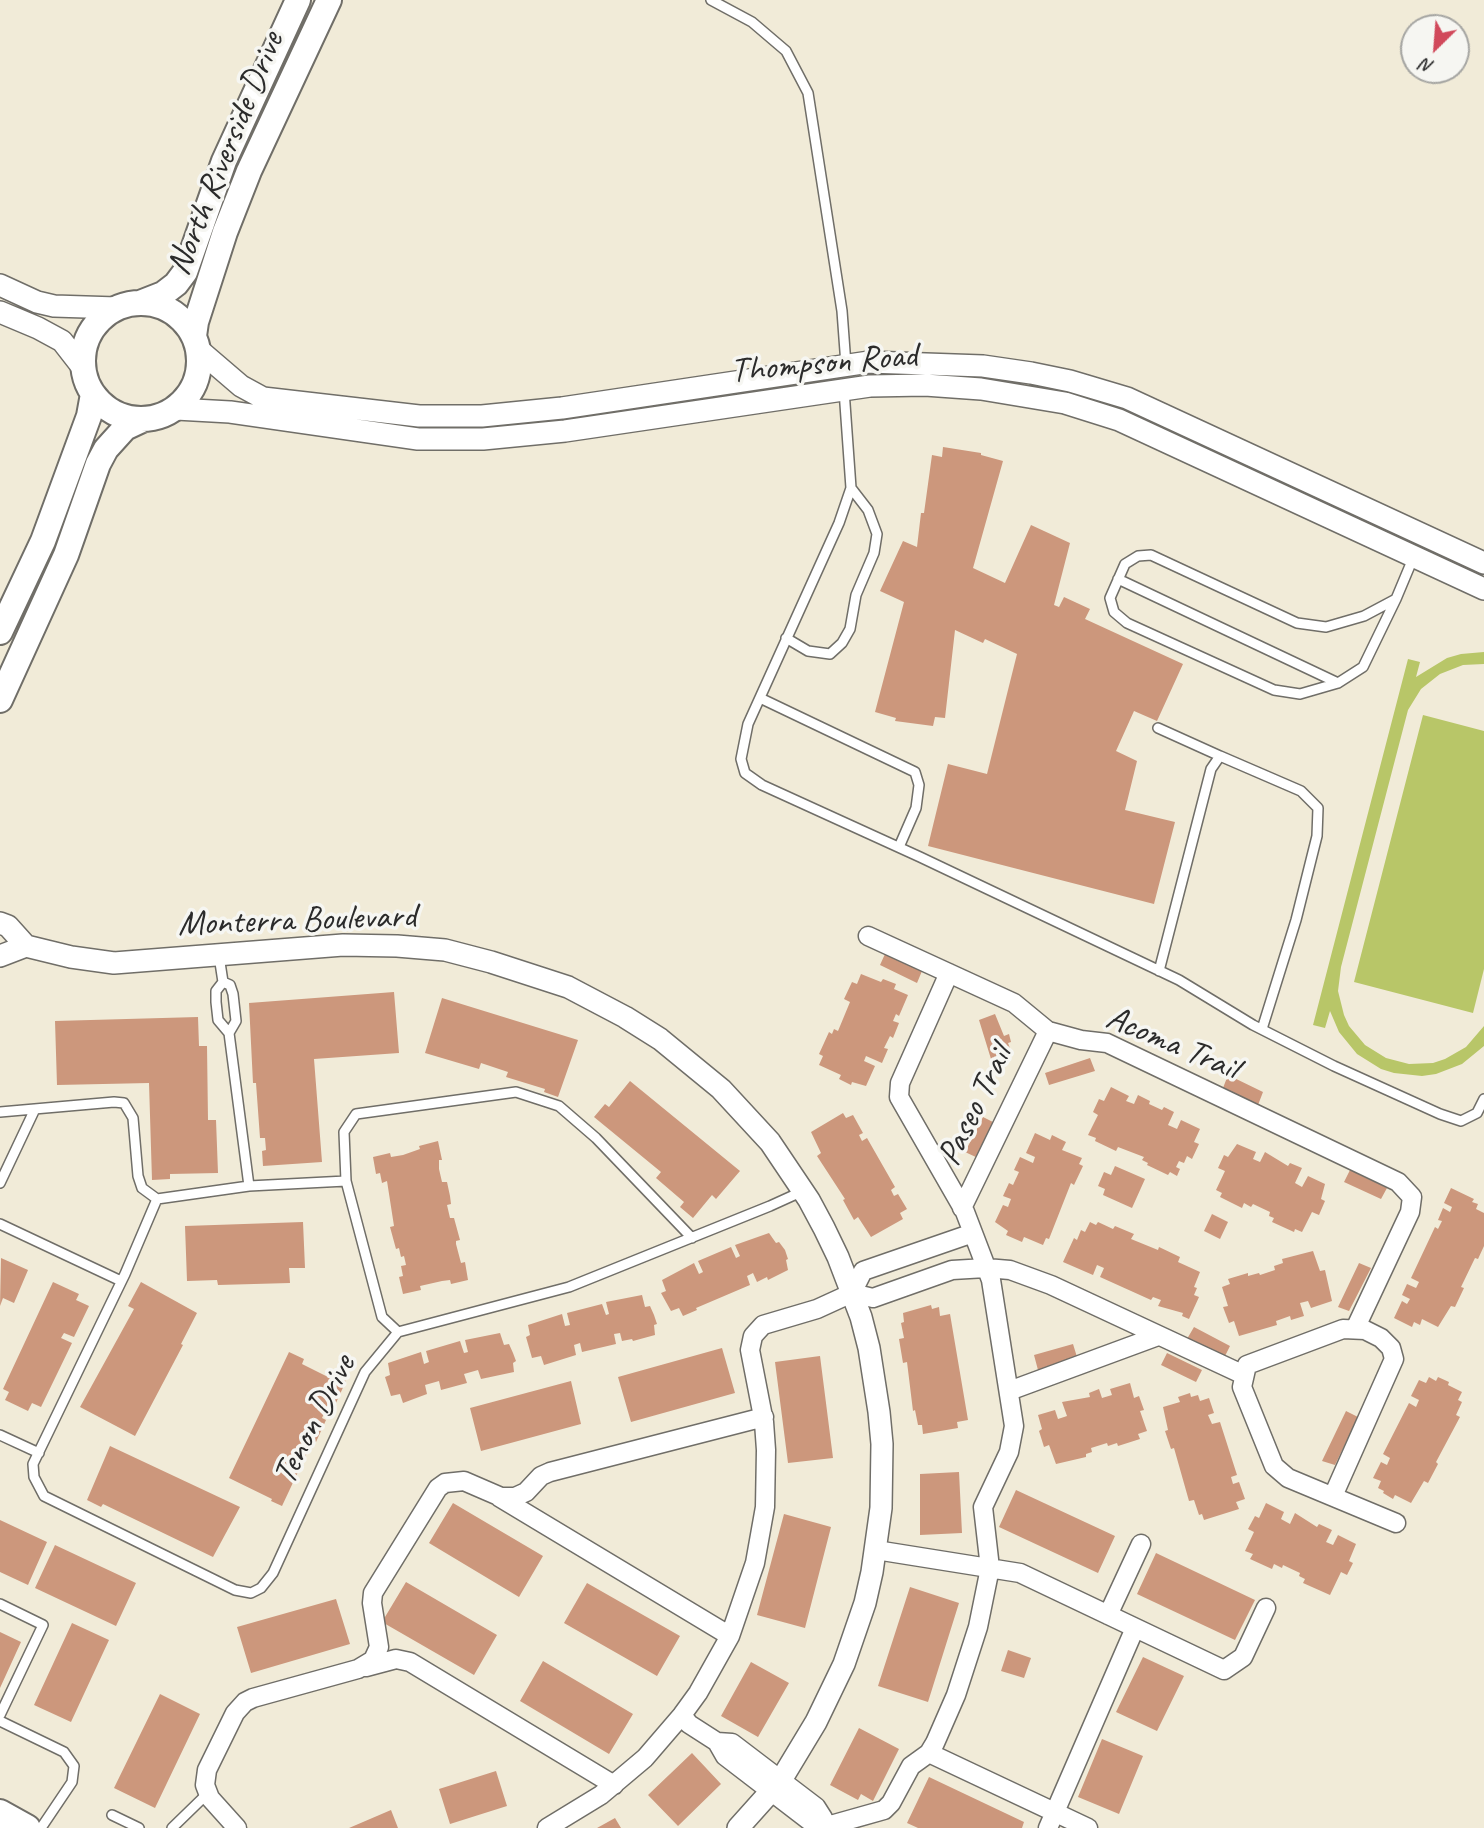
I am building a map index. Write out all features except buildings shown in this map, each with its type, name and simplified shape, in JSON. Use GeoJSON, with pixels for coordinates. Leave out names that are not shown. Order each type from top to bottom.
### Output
{"type":"FeatureCollection","features":[{"type":"Feature","properties":{"kind":"main road","name":"North Riverside Drive"},"geometry":{"type":"LineString","coordinates":[[83,368],[84,350],[90,332],[102,318],[163,294],[176,284],[185,272],[224,161],[298,0]]}},
{"type":"Feature","properties":{"kind":"main road","name":"North Riverside Drive"},"geometry":{"type":"LineString","coordinates":[[176,409],[193,389],[200,364],[196,321],[221,245],[249,171],[329,0]]}},
{"type":"Feature","properties":{"kind":"main road","name":"North Riverside Drive"},"geometry":{"type":"LineString","coordinates":[[128,306],[156,305],[172,311],[185,322],[197,343]]}},
{"type":"Feature","properties":{"kind":"main road"},"geometry":{"type":"LineString","coordinates":[[83,368],[93,394],[102,405],[114,413],[142,420]]}},
{"type":"Feature","properties":{"kind":"main road"},"geometry":{"type":"LineString","coordinates":[[0,632],[43,541],[89,416],[93,394]]}},
{"type":"Feature","properties":{"kind":"main road"},"geometry":{"type":"LineString","coordinates":[[0,700],[66,555],[106,449],[125,428],[176,409]]}},
{"type":"Feature","properties":{"kind":"main road"},"geometry":{"type":"LineString","coordinates":[[0,1813],[27,1828]]}},
{"type":"Feature","properties":{"kind":"street"},"geometry":{"type":"LineString","coordinates":[[0,285],[37,302],[54,306],[128,306]]}},
{"type":"Feature","properties":{"kind":"street"},"geometry":{"type":"LineString","coordinates":[[0,312],[62,341],[83,368]]}},
{"type":"Feature","properties":{"kind":"street","name":"Thompson Road"},"geometry":{"type":"LineString","coordinates":[[197,343],[241,386],[263,398],[419,416],[482,416],[562,408],[869,362],[983,366],[1070,381],[1127,398],[1484,562]]}},
{"type":"Feature","properties":{"kind":"street"},"geometry":{"type":"LineString","coordinates":[[844,389],[846,365]]}},
{"type":"Feature","properties":{"kind":"street","name":"Thompson Road"},"geometry":{"type":"LineString","coordinates":[[176,409],[230,412],[418,439],[483,439],[565,431],[870,386],[925,385],[992,391],[1065,403],[1119,420],[1484,589]]}},
{"type":"Feature","properties":{"kind":"street"},"geometry":{"type":"LineString","coordinates":[[1146,431],[1155,410]]}},
{"type":"Feature","properties":{"kind":"street"},"geometry":{"type":"LineString","coordinates":[[418,439],[419,416]]}},
{"type":"Feature","properties":{"kind":"street"},"geometry":{"type":"LineString","coordinates":[[1415,556],[1425,535]]}},
{"type":"Feature","properties":{"kind":"street","name":"Monterra Boulevard"},"geometry":{"type":"LineString","coordinates":[[0,923],[8,926],[26,946],[71,957],[114,962],[343,945],[445,950],[530,973],[568,987],[615,1011],[660,1039],[721,1088],[770,1142],[803,1191],[829,1238],[852,1293],[869,1348],[880,1412],[883,1476],[876,1550],[864,1603],[844,1664],[816,1722],[776,1786],[738,1828]]}},
{"type":"Feature","properties":{"kind":"street","name":"Acoma Trail"},"geometry":{"type":"LineString","coordinates":[[868,936],[1014,1003],[1048,1031],[1081,1040],[1107,1043],[1398,1182],[1412,1197],[1410,1212],[1355,1329]]}},
{"type":"Feature","properties":{"kind":"street"},"geometry":{"type":"LineString","coordinates":[[0,956],[26,946]]}},
{"type":"Feature","properties":{"kind":"street"},"geometry":{"type":"LineString","coordinates":[[682,1715],[689,1724],[717,1742],[732,1743],[776,1786],[816,1807],[823,1818],[822,1827],[875,1814],[891,1803],[911,1766],[929,1753],[943,1727],[968,1661],[990,1568],[984,1507],[1009,1452],[1014,1426],[991,1284],[986,1268],[962,1208],[899,1097],[900,1083],[949,973]]}},
{"type":"Feature","properties":{"kind":"street","name":"Paseo Trail"},"geometry":{"type":"LineString","coordinates":[[962,1208],[1048,1031]]}},
{"type":"Feature","properties":{"kind":"street"},"geometry":{"type":"LineString","coordinates":[[852,1293],[863,1271],[973,1233]]}},
{"type":"Feature","properties":{"kind":"street"},"geometry":{"type":"LineString","coordinates":[[930,1248],[940,1274]]}},
{"type":"Feature","properties":{"kind":"street"},"geometry":{"type":"LineString","coordinates":[[547,1828],[578,1811],[645,1758],[682,1715],[714,1668],[730,1636],[748,1590],[761,1535],[766,1479],[764,1417],[750,1350],[755,1332],[769,1322],[817,1309],[852,1293],[873,1298],[952,1270],[1010,1270],[1051,1285],[1244,1375]]}},
{"type":"Feature","properties":{"kind":"street"},"geometry":{"type":"LineString","coordinates":[[1333,1496],[1394,1359],[1391,1348],[1381,1338],[1365,1330],[1343,1329],[1247,1364],[1242,1387],[1274,1466],[1288,1478],[1395,1523]]}},
{"type":"Feature","properties":{"kind":"street"},"geometry":{"type":"LineString","coordinates":[[1009,1391],[1158,1336]]}},
{"type":"Feature","properties":{"kind":"street"},"geometry":{"type":"LineString","coordinates":[[359,1669],[373,1660],[379,1647],[373,1593],[432,1495],[445,1483],[458,1481],[506,1498],[515,1497],[526,1492],[541,1476],[550,1472],[764,1417]]}},
{"type":"Feature","properties":{"kind":"street"},"geometry":{"type":"LineString","coordinates":[[493,1494],[730,1636]]}},
{"type":"Feature","properties":{"kind":"street"},"geometry":{"type":"LineString","coordinates":[[1108,1615],[1141,1544]]}},
{"type":"Feature","properties":{"kind":"street"},"geometry":{"type":"LineString","coordinates":[[876,1550],[1020,1573],[1224,1670],[1243,1657],[1265,1608]]}},
{"type":"Feature","properties":{"kind":"street"},"geometry":{"type":"LineString","coordinates":[[1051,1820],[1135,1628]]}},
{"type":"Feature","properties":{"kind":"street"},"geometry":{"type":"LineString","coordinates":[[237,1828],[207,1794],[205,1780],[207,1770],[235,1713],[245,1702],[396,1659],[410,1662],[614,1785]]}},
{"type":"Feature","properties":{"kind":"street"},"geometry":{"type":"LineString","coordinates":[[929,1753],[1051,1820],[1088,1828]]}},
{"type":"Feature","properties":{"kind":"lane"},"geometry":{"type":"LineString","coordinates":[[711,0],[752,22],[786,51],[807,93],[842,311],[846,365]]}},
{"type":"Feature","properties":{"kind":"lane"},"geometry":{"type":"LineString","coordinates":[[844,389],[851,488],[839,523],[748,724],[741,760],[745,773],[762,785],[1160,971],[1334,1066],[1440,1114],[1461,1121],[1477,1113],[1484,1099]]}},
{"type":"Feature","properties":{"kind":"lane"},"geometry":{"type":"LineString","coordinates":[[786,638],[808,650],[830,654],[842,643],[850,629],[856,595],[874,553],[877,534],[867,510],[851,488]]}},
{"type":"Feature","properties":{"kind":"lane"},"geometry":{"type":"LineString","coordinates":[[1396,598],[1364,616],[1326,626],[1297,623],[1151,555],[1138,556],[1125,564],[1110,598],[1114,612],[1127,623],[1275,690],[1300,694],[1338,683],[1363,667],[1396,598],[1415,556]]}},
{"type":"Feature","properties":{"kind":"lane"},"geometry":{"type":"LineString","coordinates":[[1118,579],[1338,683]]}},
{"type":"Feature","properties":{"kind":"lane"},"geometry":{"type":"LineString","coordinates":[[760,698],[915,772],[919,785],[916,808],[899,847]]}},
{"type":"Feature","properties":{"kind":"lane"},"geometry":{"type":"LineString","coordinates":[[1158,728],[1301,791],[1318,808],[1317,836],[1296,920],[1262,1029]]}},
{"type":"Feature","properties":{"kind":"lane"},"geometry":{"type":"LineString","coordinates":[[1160,971],[1211,769],[1220,756]]}},
{"type":"Feature","properties":{"kind":"lane"},"geometry":{"type":"LineString","coordinates":[[219,956],[223,982],[216,991],[218,1020],[229,1033],[249,1186]]}},
{"type":"Feature","properties":{"kind":"lane"},"geometry":{"type":"LineString","coordinates":[[223,982],[230,985],[233,994],[236,1021],[229,1033]]}},
{"type":"Feature","properties":{"kind":"lane"},"geometry":{"type":"LineString","coordinates":[[398,1332],[382,1317],[346,1181],[344,1132],[356,1114],[516,1092],[559,1106],[596,1138],[692,1238]]}},
{"type":"Feature","properties":{"kind":"lane"},"geometry":{"type":"LineString","coordinates":[[0,1112],[124,1103],[133,1118],[138,1175],[142,1188],[157,1199],[249,1186],[346,1181]]}},
{"type":"Feature","properties":{"kind":"lane"},"geometry":{"type":"LineString","coordinates":[[0,1183],[35,1109]]}},
{"type":"Feature","properties":{"kind":"lane","name":"Tenon Drive"},"geometry":{"type":"LineString","coordinates":[[38,1453],[33,1464],[34,1477],[44,1496],[235,1591],[251,1593],[261,1588],[273,1573],[365,1372],[398,1332],[569,1287],[803,1191]]}},
{"type":"Feature","properties":{"kind":"lane"},"geometry":{"type":"LineString","coordinates":[[0,1436],[38,1453],[121,1281],[157,1199]]}},
{"type":"Feature","properties":{"kind":"lane"},"geometry":{"type":"LineString","coordinates":[[0,1224],[121,1281]]}},
{"type":"Feature","properties":{"kind":"lane"},"geometry":{"type":"LineString","coordinates":[[0,1604],[43,1625],[0,1715]]}},
{"type":"Feature","properties":{"kind":"lane"},"geometry":{"type":"LineString","coordinates":[[0,1721],[64,1752],[74,1766],[72,1782],[41,1828]]}},
{"type":"Feature","properties":{"kind":"lane"},"geometry":{"type":"LineString","coordinates":[[172,1828],[207,1794]]}},
{"type":"Feature","properties":{"kind":"lane"},"geometry":{"type":"LineString","coordinates":[[112,1815],[139,1828]]}},
{"type":"Feature","properties":{"kind":"green space"},"geometry":{"type":"Polygon","coordinates":[[[1484,652],[1484,664],[1463,665],[1440,674],[1421,689],[1408,710],[1341,967],[1338,991],[1349,1026],[1365,1045],[1386,1058],[1409,1064],[1433,1063],[1466,1047],[1484,1026],[1484,1046],[1462,1064],[1436,1074],[1422,1076],[1394,1073],[1381,1069],[1357,1054],[1339,1032],[1330,1011],[1325,1028],[1313,1025],[1408,659],[1420,662],[1416,677],[1447,658],[1484,652]]]}},
{"type":"Feature","properties":{"kind":"green space"},"geometry":{"type":"Polygon","coordinates":[[[1423,715],[1484,731],[1484,969],[1473,1013],[1354,982],[1423,715]]]}}]}
